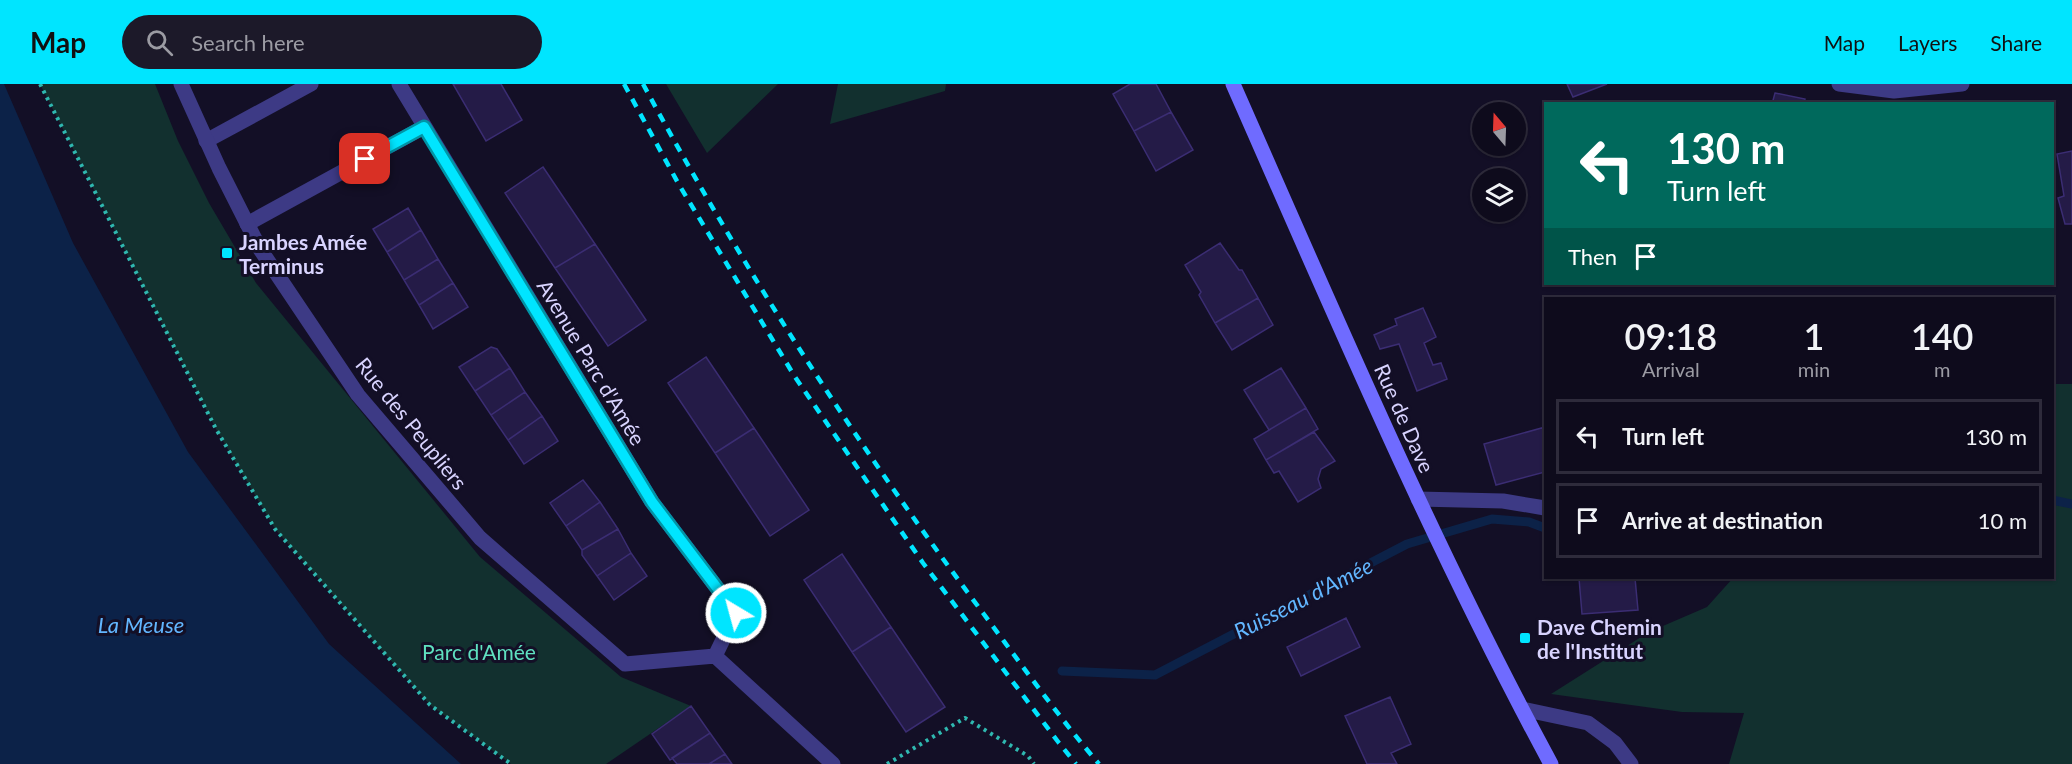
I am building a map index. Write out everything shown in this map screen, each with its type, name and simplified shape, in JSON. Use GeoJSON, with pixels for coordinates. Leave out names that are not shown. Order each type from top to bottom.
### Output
{"type":"FeatureCollection","features":[{"type":"Feature","properties":{"kind":"main road","name":"Rue de Dave"},"geometry":{"type":"LineString","coordinates":[[1233,84],[1418,499],[1551,764]]}},
{"type":"Feature","properties":{"kind":"street","name":"Rue des Peupliers"},"geometry":{"type":"LineString","coordinates":[[180,84],[260,249],[358,395],[480,538],[625,664],[715,656]]}},
{"type":"Feature","properties":{"kind":"street"},"geometry":{"type":"LineString","coordinates":[[206,141],[311,84]]}},
{"type":"Feature","properties":{"kind":"street","name":"Avenue Parc d'Amée"},"geometry":{"type":"LineString","coordinates":[[399,84],[652,502],[736,613],[715,656]]}},
{"type":"Feature","properties":{"kind":"street"},"geometry":{"type":"LineString","coordinates":[[1839,84],[1894,91],[1962,84]]}},
{"type":"Feature","properties":{"kind":"street"},"geometry":{"type":"LineString","coordinates":[[247,224],[424,127]]}},
{"type":"Feature","properties":{"kind":"street"},"geometry":{"type":"LineString","coordinates":[[1418,499],[1503,501],[1544,508]]}},
{"type":"Feature","properties":{"kind":"street"},"geometry":{"type":"LineString","coordinates":[[715,656],[833,764]]}},
{"type":"Feature","properties":{"kind":"street"},"geometry":{"type":"LineString","coordinates":[[1522,709],[1587,723],[1615,743],[1631,764]]}},
{"type":"Feature","properties":{"kind":"path"},"geometry":{"type":"LineString","coordinates":[[40,84],[216,429],[275,529],[430,705],[511,764]]}},
{"type":"Feature","properties":{"kind":"path"},"geometry":{"type":"LineString","coordinates":[[887,764],[965,718],[1028,756],[1034,764]]}},
{"type":"Feature","properties":{"kind":"green space","name":"Parc d'Amée"},"geometry":{"type":"Polygon","coordinates":[[[40,84],[155,84],[178,141],[209,203],[256,283],[480,557],[621,677],[691,706],[606,764],[511,764],[430,705],[275,529],[216,429],[40,84]]]}},
{"type":"Feature","properties":{"kind":"green space"},"geometry":{"type":"Polygon","coordinates":[[[666,84],[778,84],[707,153],[666,84]]]}},
{"type":"Feature","properties":{"kind":"green space"},"geometry":{"type":"Polygon","coordinates":[[[838,84],[946,84],[945,91],[830,124],[838,84]]]}},
{"type":"Feature","properties":{"kind":"green space"},"geometry":{"type":"Polygon","coordinates":[[[2054,384],[2072,384],[2072,764],[1729,764],[1744,713],[1682,712],[1551,694],[1649,632],[1707,607],[1732,579],[2054,579],[2054,384]]]}},
{"type":"Feature","properties":{"kind":"water","name":"La Meuse"},"geometry":{"type":"Polygon","coordinates":[[[0,84],[4,84],[73,243],[188,452],[329,644],[461,764],[0,764],[0,84]]]}},
{"type":"Feature","properties":{"kind":"building"},"geometry":{"type":"Polygon","coordinates":[[[453,84],[501,84],[522,120],[486,141],[453,84]]]}},
{"type":"Feature","properties":{"kind":"building"},"geometry":{"type":"Polygon","coordinates":[[[1130,84],[1156,84],[1171,112],[1134,131],[1113,94],[1130,84]]]}},
{"type":"Feature","properties":{"kind":"building"},"geometry":{"type":"Polygon","coordinates":[[[1567,84],[1607,84],[1573,97],[1567,84]]]}},
{"type":"Feature","properties":{"kind":"building"},"geometry":{"type":"Polygon","coordinates":[[[1775,93],[1805,99],[1804,102],[1773,102],[1775,93]]]}},
{"type":"Feature","properties":{"kind":"building"},"geometry":{"type":"Polygon","coordinates":[[[1171,112],[1193,150],[1156,171],[1134,131],[1171,112]]]}},
{"type":"Feature","properties":{"kind":"building"},"geometry":{"type":"Polygon","coordinates":[[[2072,151],[2072,224],[2065,224],[2058,198],[2064,196],[2057,154],[2072,151]]]}},
{"type":"Feature","properties":{"kind":"building"},"geometry":{"type":"Polygon","coordinates":[[[543,167],[595,244],[555,268],[505,193],[543,167]]]}},
{"type":"Feature","properties":{"kind":"building"},"geometry":{"type":"Polygon","coordinates":[[[408,208],[421,230],[387,252],[373,229],[408,208]]]}},
{"type":"Feature","properties":{"kind":"building"},"geometry":{"type":"Polygon","coordinates":[[[421,230],[438,259],[404,280],[387,252],[421,230]]]}},
{"type":"Feature","properties":{"kind":"building"},"geometry":{"type":"Polygon","coordinates":[[[1220,243],[1239,270],[1242,270],[1258,298],[1215,323],[1199,295],[1201,292],[1185,265],[1220,243]]]}},
{"type":"Feature","properties":{"kind":"building"},"geometry":{"type":"Polygon","coordinates":[[[595,244],[646,320],[608,346],[555,268],[595,244]]]}},
{"type":"Feature","properties":{"kind":"building"},"geometry":{"type":"Polygon","coordinates":[[[438,259],[453,283],[419,305],[404,280],[438,259]]]}},
{"type":"Feature","properties":{"kind":"building"},"geometry":{"type":"Polygon","coordinates":[[[453,283],[468,307],[433,329],[419,305],[453,283]]]}},
{"type":"Feature","properties":{"kind":"building"},"geometry":{"type":"Polygon","coordinates":[[[1258,298],[1273,325],[1232,350],[1215,323],[1258,298]]]}},
{"type":"Feature","properties":{"kind":"building"},"geometry":{"type":"Polygon","coordinates":[[[1423,308],[1436,337],[1424,343],[1433,365],[1441,363],[1447,379],[1417,391],[1399,344],[1380,349],[1374,335],[1397,325],[1395,319],[1423,308]]]}},
{"type":"Feature","properties":{"kind":"building"},"geometry":{"type":"Polygon","coordinates":[[[491,347],[497,349],[510,368],[475,391],[459,367],[491,347]]]}},
{"type":"Feature","properties":{"kind":"building"},"geometry":{"type":"Polygon","coordinates":[[[706,357],[754,428],[715,453],[668,383],[706,357]]]}},
{"type":"Feature","properties":{"kind":"building"},"geometry":{"type":"Polygon","coordinates":[[[510,368],[525,392],[491,415],[475,391],[510,368]]]}},
{"type":"Feature","properties":{"kind":"building"},"geometry":{"type":"Polygon","coordinates":[[[1281,368],[1306,408],[1269,430],[1244,390],[1281,368]]]}},
{"type":"Feature","properties":{"kind":"building"},"geometry":{"type":"Polygon","coordinates":[[[525,392],[542,416],[508,440],[491,415],[525,392]]]}},
{"type":"Feature","properties":{"kind":"building"},"geometry":{"type":"Polygon","coordinates":[[[1306,408],[1318,429],[1266,460],[1254,439],[1306,408]]]}},
{"type":"Feature","properties":{"kind":"building"},"geometry":{"type":"Polygon","coordinates":[[[542,416],[558,441],[524,464],[508,440],[542,416]]]}},
{"type":"Feature","properties":{"kind":"building"},"geometry":{"type":"Polygon","coordinates":[[[1544,427],[1544,472],[1496,485],[1484,444],[1544,427]]]}},
{"type":"Feature","properties":{"kind":"building"},"geometry":{"type":"Polygon","coordinates":[[[754,428],[809,510],[770,536],[715,453],[754,428]]]}},
{"type":"Feature","properties":{"kind":"building"},"geometry":{"type":"Polygon","coordinates":[[[1314,432],[1335,461],[1321,469],[1318,479],[1321,488],[1298,502],[1279,471],[1274,473],[1266,460],[1314,432]]]}},
{"type":"Feature","properties":{"kind":"building"},"geometry":{"type":"Polygon","coordinates":[[[583,480],[600,502],[566,526],[550,503],[583,480]]]}},
{"type":"Feature","properties":{"kind":"building"},"geometry":{"type":"Polygon","coordinates":[[[600,502],[618,529],[582,550],[566,526],[600,502]]]}},
{"type":"Feature","properties":{"kind":"building"},"geometry":{"type":"Polygon","coordinates":[[[618,529],[631,553],[597,576],[582,555],[582,550],[618,529]]]}},
{"type":"Feature","properties":{"kind":"building"},"geometry":{"type":"Polygon","coordinates":[[[631,553],[647,576],[614,600],[597,576],[631,553]]]}},
{"type":"Feature","properties":{"kind":"building"},"geometry":{"type":"Polygon","coordinates":[[[842,554],[891,627],[852,652],[804,580],[842,554]]]}},
{"type":"Feature","properties":{"kind":"building"},"geometry":{"type":"Polygon","coordinates":[[[1579,579],[1635,579],[1638,610],[1582,614],[1579,579]]]}},
{"type":"Feature","properties":{"kind":"building"},"geometry":{"type":"Polygon","coordinates":[[[1346,618],[1360,647],[1301,676],[1287,647],[1346,618]]]}},
{"type":"Feature","properties":{"kind":"building"},"geometry":{"type":"Polygon","coordinates":[[[891,627],[945,707],[906,732],[852,652],[891,627]]]}},
{"type":"Feature","properties":{"kind":"building"},"geometry":{"type":"Polygon","coordinates":[[[1390,697],[1411,744],[1391,753],[1397,764],[1367,764],[1345,716],[1390,697]]]}},
{"type":"Feature","properties":{"kind":"building"},"geometry":{"type":"Polygon","coordinates":[[[691,706],[710,733],[670,760],[652,734],[691,706]]]}},
{"type":"Feature","properties":{"kind":"building"},"geometry":{"type":"Polygon","coordinates":[[[710,733],[725,754],[709,764],[677,764],[672,758],[710,733]]]}},
{"type":"Feature","properties":{"kind":"building"},"geometry":{"type":"Polygon","coordinates":[[[725,754],[732,764],[709,764],[725,754]]]}},
{"type":"Feature","properties":{"kind":"waterway","name":"Ruisseau d'Amée"},"geometry":{"type":"LineString","coordinates":[[2054,500],[2072,504]]}},
{"type":"Feature","properties":{"kind":"waterway","name":"Ruisseau d'Amée"},"geometry":{"type":"LineString","coordinates":[[1062,671],[1155,675],[1407,544],[1492,519],[1529,522],[1544,528]]}},
{"type":"Feature","properties":{"kind":"railway"},"geometry":{"type":"LineString","coordinates":[[624,84],[678,183],[795,377],[923,563],[1076,764]]}},
{"type":"Feature","properties":{"kind":"railway"},"geometry":{"type":"LineString","coordinates":[[643,84],[761,288],[846,421],[936,550],[1040,690],[1099,764]]}},
{"type":"Feature","properties":{"kind":"place","name":"Jambes Amée Terminus"},"geometry":{"type":"Point","coordinates":[227,253]}},
{"type":"Feature","properties":{"kind":"place","name":"Dave Chemin de l'Institut"},"geometry":{"type":"Point","coordinates":[1525,638]}},
{"type":"Feature","properties":{"kind":"route"},"geometry":{"type":"LineString","coordinates":[[365,159],[424,127],[652,502],[736,613]]}}]}
